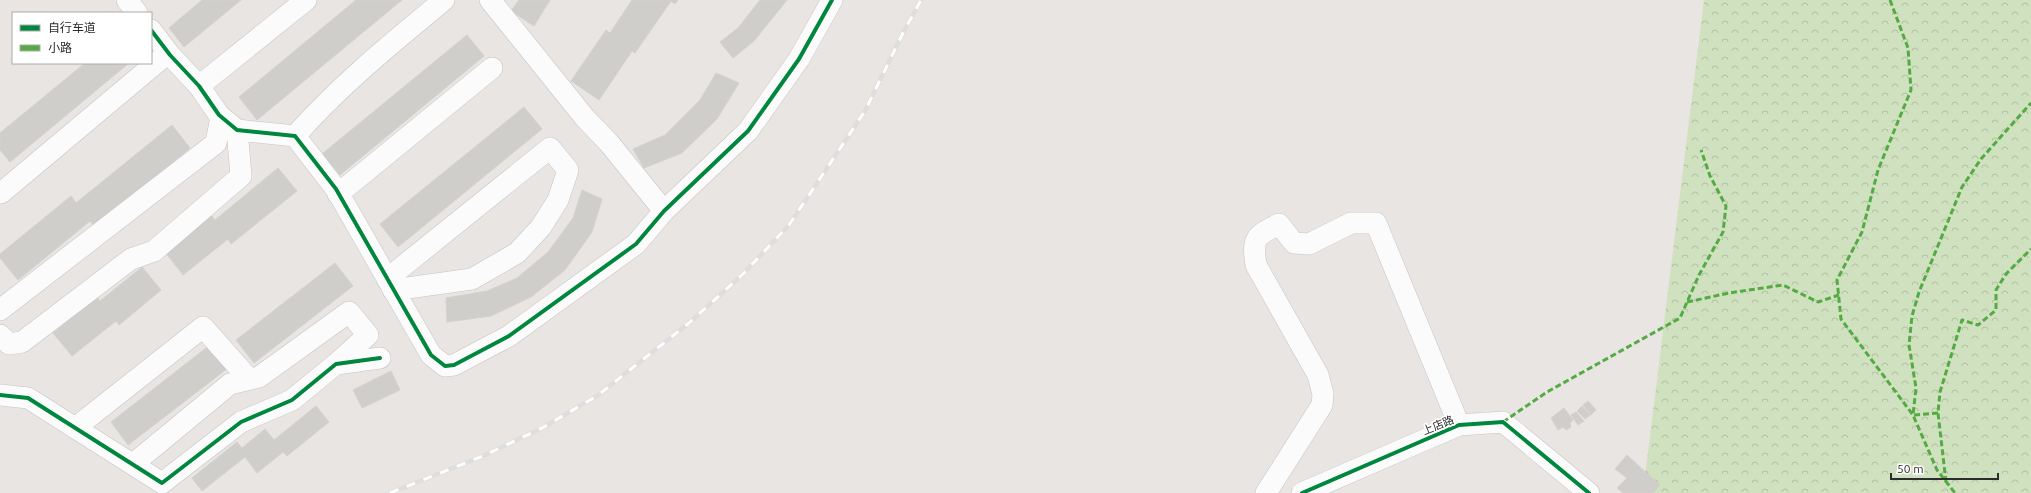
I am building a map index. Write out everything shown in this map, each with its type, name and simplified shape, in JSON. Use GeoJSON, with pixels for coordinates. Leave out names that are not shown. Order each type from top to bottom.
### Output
{"type":"FeatureCollection","features":[{"type":"Feature","properties":{"kind":"street"},"geometry":{"type":"LineString","coordinates":[[199,86],[306,0]]}},
{"type":"Feature","properties":{"kind":"street"},"geometry":{"type":"LineString","coordinates":[[296,136],[326,102],[444,0]]}},
{"type":"Feature","properties":{"kind":"street"},"geometry":{"type":"LineString","coordinates":[[490,0],[585,118],[608,143],[664,211]]}},
{"type":"Feature","properties":{"kind":"street"},"geometry":{"type":"LineString","coordinates":[[152,31],[168,52],[199,86],[221,117],[238,130],[296,136],[338,194],[431,355],[445,366],[454,365],[509,336],[636,244],[664,211],[748,131],[799,59],[832,0]]}},
{"type":"Feature","properties":{"kind":"street"},"geometry":{"type":"LineString","coordinates":[[1,193],[168,52]]}},
{"type":"Feature","properties":{"kind":"street"},"geometry":{"type":"LineString","coordinates":[[338,194],[492,68]]}},
{"type":"Feature","properties":{"kind":"street"},"geometry":{"type":"LineString","coordinates":[[0,310],[216,142],[221,117]]}},
{"type":"Feature","properties":{"kind":"street"},"geometry":{"type":"LineString","coordinates":[[0,335],[9,344],[22,342],[131,259],[154,251],[241,176],[238,130]]}},
{"type":"Feature","properties":{"kind":"street"},"geometry":{"type":"LineString","coordinates":[[550,148],[568,170],[558,200],[541,227],[517,253],[472,279],[390,285],[550,148]]}},
{"type":"Feature","properties":{"kind":"street"},"geometry":{"type":"LineString","coordinates":[[1266,493],[1322,405],[1323,394],[1318,375],[1256,265],[1253,246],[1261,233],[1279,224],[1294,243],[1309,244],[1351,223],[1376,223],[1459,425]]}},
{"type":"Feature","properties":{"kind":"street"},"geometry":{"type":"LineString","coordinates":[[0,396],[28,398],[162,483],[241,422],[292,400],[336,364],[368,335],[349,312],[259,377],[230,384],[133,464]]}},
{"type":"Feature","properties":{"kind":"street"},"geometry":{"type":"LineString","coordinates":[[75,428],[203,327],[248,379]]}},
{"type":"Feature","properties":{"kind":"street"},"geometry":{"type":"LineString","coordinates":[[336,364],[380,358]]}},
{"type":"Feature","properties":{"kind":"street","name":"上店路"},"geometry":{"type":"LineString","coordinates":[[1302,493],[1459,425],[1503,422],[1589,493]]}},
{"type":"Feature","properties":{"kind":"green space"},"geometry":{"type":"Polygon","coordinates":[[[1704,0],[2031,0],[2031,493],[1643,493],[1704,0]]]}},
{"type":"Feature","properties":{"kind":"building"},"geometry":{"type":"Polygon","coordinates":[[[202,0],[241,0],[184,47],[169,28],[202,0]]]}},
{"type":"Feature","properties":{"kind":"building"},"geometry":{"type":"Polygon","coordinates":[[[356,0],[402,0],[257,120],[239,97],[356,0]]]}},
{"type":"Feature","properties":{"kind":"building"},"geometry":{"type":"Polygon","coordinates":[[[519,0],[550,0],[534,26],[511,11],[519,0]]]}},
{"type":"Feature","properties":{"kind":"building"},"geometry":{"type":"Polygon","coordinates":[[[632,0],[678,0],[675,4],[671,1],[635,53],[632,51],[599,100],[571,81],[606,30],[610,33],[632,0]]]}},
{"type":"Feature","properties":{"kind":"building"},"geometry":{"type":"Polygon","coordinates":[[[760,0],[787,0],[754,41],[733,58],[720,42],[738,28],[760,0]]]}},
{"type":"Feature","properties":{"kind":"building"},"geometry":{"type":"Polygon","coordinates":[[[467,35],[484,56],[340,175],[322,154],[467,35]]]}},
{"type":"Feature","properties":{"kind":"building"},"geometry":{"type":"Polygon","coordinates":[[[84,64],[128,64],[10,162],[0,150],[0,133],[84,64]]]}},
{"type":"Feature","properties":{"kind":"building"},"geometry":{"type":"Polygon","coordinates":[[[716,73],[739,83],[717,119],[682,153],[644,168],[633,149],[665,135],[700,100],[716,73]]]}},
{"type":"Feature","properties":{"kind":"building"},"geometry":{"type":"Polygon","coordinates":[[[524,107],[542,129],[398,247],[380,224],[524,107]]]}},
{"type":"Feature","properties":{"kind":"building"},"geometry":{"type":"Polygon","coordinates":[[[172,125],[190,148],[94,226],[90,221],[18,280],[0,258],[0,254],[71,196],[76,203],[172,125]]]}},
{"type":"Feature","properties":{"kind":"building"},"geometry":{"type":"Polygon","coordinates":[[[278,168],[297,191],[231,244],[228,239],[183,275],[165,252],[211,215],[215,220],[278,168]]]}},
{"type":"Feature","properties":{"kind":"building"},"geometry":{"type":"Polygon","coordinates":[[[582,190],[602,199],[592,232],[565,270],[531,297],[491,316],[447,322],[446,298],[487,291],[517,278],[548,252],[573,218],[582,190]]]}},
{"type":"Feature","properties":{"kind":"building"},"geometry":{"type":"Polygon","coordinates":[[[335,263],[353,286],[254,363],[236,340],[335,263]]]}},
{"type":"Feature","properties":{"kind":"building"},"geometry":{"type":"Polygon","coordinates":[[[142,267],[161,290],[119,325],[116,321],[72,356],[53,333],[97,297],[100,301],[142,267]]]}},
{"type":"Feature","properties":{"kind":"building"},"geometry":{"type":"Polygon","coordinates":[[[210,345],[228,368],[128,445],[111,422],[210,345]]]}},
{"type":"Feature","properties":{"kind":"building"},"geometry":{"type":"Polygon","coordinates":[[[391,371],[400,390],[362,408],[353,390],[391,371]]]}},
{"type":"Feature","properties":{"kind":"building"},"geometry":{"type":"Polygon","coordinates":[[[1588,401],[1596,410],[1591,415],[1583,405],[1588,401]]]}},
{"type":"Feature","properties":{"kind":"building"},"geometry":{"type":"Polygon","coordinates":[[[316,406],[329,422],[287,456],[283,452],[257,473],[245,457],[202,491],[192,478],[237,442],[242,448],[265,429],[274,440],[316,406]]]}},
{"type":"Feature","properties":{"kind":"building"},"geometry":{"type":"Polygon","coordinates":[[[1582,406],[1590,415],[1585,419],[1577,411],[1582,406]]]}},
{"type":"Feature","properties":{"kind":"building"},"geometry":{"type":"Polygon","coordinates":[[[1564,408],[1573,420],[1570,423],[1571,427],[1566,430],[1563,427],[1558,430],[1551,418],[1564,408]]]}},
{"type":"Feature","properties":{"kind":"building"},"geometry":{"type":"Polygon","coordinates":[[[1576,412],[1584,421],[1578,425],[1571,415],[1576,412]]]}},
{"type":"Feature","properties":{"kind":"building"},"geometry":{"type":"Polygon","coordinates":[[[1627,455],[1660,485],[1653,493],[1623,493],[1617,488],[1627,478],[1615,469],[1627,455]]]}},
{"type":"Feature","properties":{"kind":"railway"},"geometry":{"type":"LineString","coordinates":[[390,493],[483,456],[542,428],[597,396],[689,323],[743,274],[789,225],[865,111],[903,33],[921,0]]}},
{"type":"Feature","properties":{"kind":"marked path"},"geometry":{"type":"LineString","coordinates":[[1890,0],[1908,48],[1911,90],[1878,170],[1862,232],[1837,280],[1841,319],[1913,415],[1937,470],[1955,493]]}},
{"type":"Feature","properties":{"kind":"marked path"},"geometry":{"type":"LineString","coordinates":[[1938,413],[1913,415],[1916,388],[1909,345],[1912,316],[1919,292],[1962,187],[1981,159],[2031,103]]}},
{"type":"Feature","properties":{"kind":"marked path"},"geometry":{"type":"LineString","coordinates":[[1503,422],[1547,392],[1680,318],[1699,275],[1723,232],[1726,206],[1710,176],[1701,150]]}},
{"type":"Feature","properties":{"kind":"marked path"},"geometry":{"type":"LineString","coordinates":[[1946,482],[1938,413],[1940,392],[1962,320],[1978,325],[1996,310],[1996,290],[2006,274],[2031,249]]}},
{"type":"Feature","properties":{"kind":"marked path"},"geometry":{"type":"LineString","coordinates":[[1687,302],[1729,293],[1783,285],[1818,302],[1839,295]]}},
{"type":"Feature","properties":{"kind":"cycle path"},"geometry":{"type":"LineString","coordinates":[[152,31],[170,55],[199,86],[219,115],[237,130],[295,136],[336,189],[431,355],[445,366],[454,365],[509,336],[636,244],[664,211],[748,131],[799,59],[832,0]]}},
{"type":"Feature","properties":{"kind":"cycle path"},"geometry":{"type":"LineString","coordinates":[[0,395],[28,398],[162,483],[241,422],[292,400],[336,364],[380,358]]}},
{"type":"Feature","properties":{"kind":"cycle path"},"geometry":{"type":"LineString","coordinates":[[1302,493],[1459,425],[1503,422],[1589,493]]}}]}
